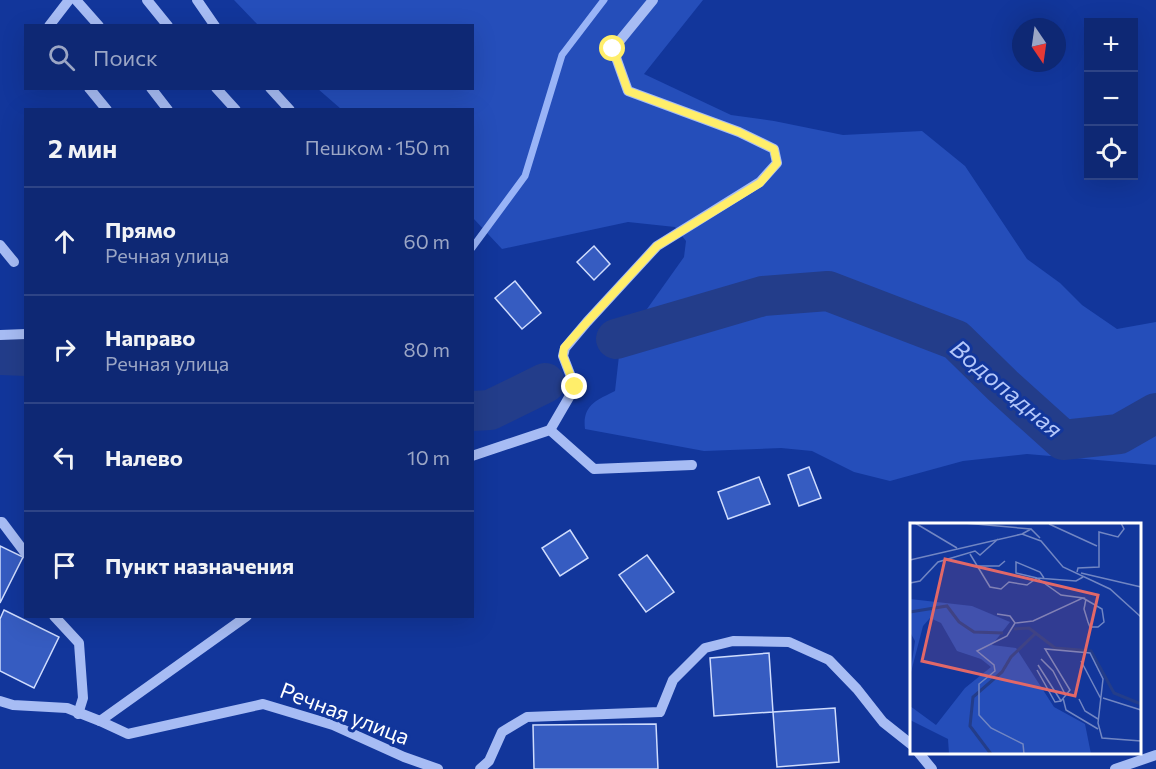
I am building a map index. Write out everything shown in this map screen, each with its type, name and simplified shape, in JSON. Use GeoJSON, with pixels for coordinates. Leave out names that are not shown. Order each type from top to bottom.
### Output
{"type":"FeatureCollection","features":[{"type":"Feature","properties":{"kind":"street"},"geometry":{"type":"LineString","coordinates":[[51,24],[69,0]]}},
{"type":"Feature","properties":{"kind":"street"},"geometry":{"type":"LineString","coordinates":[[76,0],[97,24]]}},
{"type":"Feature","properties":{"kind":"street"},"geometry":{"type":"LineString","coordinates":[[147,0],[166,24]]}},
{"type":"Feature","properties":{"kind":"street"},"geometry":{"type":"LineString","coordinates":[[197,0],[215,24]]}},
{"type":"Feature","properties":{"kind":"street"},"geometry":{"type":"LineString","coordinates":[[474,455],[550,430],[575,387],[563,356],[564,348],[657,246],[760,183],[777,163],[774,149],[739,132],[628,91],[613,49],[653,0]]}},
{"type":"Feature","properties":{"kind":"street"},"geometry":{"type":"LineString","coordinates":[[91,90],[104,108]]}},
{"type":"Feature","properties":{"kind":"street"},"geometry":{"type":"LineString","coordinates":[[153,90],[166,108]]}},
{"type":"Feature","properties":{"kind":"street"},"geometry":{"type":"LineString","coordinates":[[218,90],[235,108]]}},
{"type":"Feature","properties":{"kind":"street"},"geometry":{"type":"LineString","coordinates":[[272,90],[288,108]]}},
{"type":"Feature","properties":{"kind":"street"},"geometry":{"type":"LineString","coordinates":[[0,245],[14,262]]}},
{"type":"Feature","properties":{"kind":"street"},"geometry":{"type":"LineString","coordinates":[[0,334],[24,334]]}},
{"type":"Feature","properties":{"kind":"street"},"geometry":{"type":"LineString","coordinates":[[550,430],[594,469],[692,465]]}},
{"type":"Feature","properties":{"kind":"street"},"geometry":{"type":"LineString","coordinates":[[0,522],[24,551]]}},
{"type":"Feature","properties":{"kind":"street"},"geometry":{"type":"LineString","coordinates":[[56,618],[79,643],[83,698],[78,714]]}},
{"type":"Feature","properties":{"kind":"street"},"geometry":{"type":"LineString","coordinates":[[100,721],[244,618]]}},
{"type":"Feature","properties":{"kind":"street"},"geometry":{"type":"LineString","coordinates":[[480,769],[489,761],[502,732],[527,717],[660,712],[673,680],[705,648],[733,641],[789,642],[829,660],[884,722],[910,743]]}},
{"type":"Feature","properties":{"kind":"street","name":"Речная улица"},"geometry":{"type":"LineString","coordinates":[[0,701],[13,705],[67,708],[128,735],[263,704],[333,725],[404,757],[438,769]]}},
{"type":"Feature","properties":{"kind":"street"},"geometry":{"type":"LineString","coordinates":[[919,754],[932,769]]}},
{"type":"Feature","properties":{"kind":"street"},"geometry":{"type":"LineString","coordinates":[[1115,769],[1156,755]]}},
{"type":"Feature","properties":{"kind":"shaded area"},"geometry":{"type":"Polygon","coordinates":[[[234,0],[703,0],[644,74],[731,115],[843,135],[922,131],[965,166],[1027,259],[1060,283],[1082,305],[1117,329],[1156,322],[1156,465],[1027,454],[963,461],[890,481],[854,472],[812,451],[781,448],[704,451],[585,429],[588,409],[592,404],[615,391],[620,347],[684,257],[686,241],[675,227],[628,222],[502,249],[474,219],[474,108],[340,108],[319,90],[474,90],[474,24],[257,24],[234,0]]]}},
{"type":"Feature","properties":{"kind":"building"},"geometry":{"type":"Polygon","coordinates":[[[594,246],[610,264],[594,280],[577,262],[594,246]]]}},
{"type":"Feature","properties":{"kind":"building"},"geometry":{"type":"Polygon","coordinates":[[[515,281],[541,313],[522,329],[495,298],[515,281]]]}},
{"type":"Feature","properties":{"kind":"building"},"geometry":{"type":"Polygon","coordinates":[[[809,467],[821,498],[799,506],[788,475],[809,467]]]}},
{"type":"Feature","properties":{"kind":"building"},"geometry":{"type":"Polygon","coordinates":[[[759,477],[770,504],[728,519],[718,492],[759,477]]]}},
{"type":"Feature","properties":{"kind":"building"},"geometry":{"type":"Polygon","coordinates":[[[570,530],[588,558],[560,576],[542,548],[570,530]]]}},
{"type":"Feature","properties":{"kind":"building"},"geometry":{"type":"Polygon","coordinates":[[[0,546],[23,557],[0,603],[0,546]]]}},
{"type":"Feature","properties":{"kind":"building"},"geometry":{"type":"Polygon","coordinates":[[[647,555],[674,592],[646,612],[619,575],[647,555]]]}},
{"type":"Feature","properties":{"kind":"building"},"geometry":{"type":"Polygon","coordinates":[[[4,610],[59,637],[34,688],[0,671],[0,619],[4,610]]]}},
{"type":"Feature","properties":{"kind":"building"},"geometry":{"type":"Polygon","coordinates":[[[769,653],[773,712],[714,716],[710,658],[769,653]]]}},
{"type":"Feature","properties":{"kind":"building"},"geometry":{"type":"Polygon","coordinates":[[[835,708],[839,762],[777,767],[773,712],[835,708]]]}},
{"type":"Feature","properties":{"kind":"building"},"geometry":{"type":"Polygon","coordinates":[[[656,724],[658,769],[534,769],[533,725],[656,724]]]}},
{"type":"Feature","properties":{"kind":"waterway"},"geometry":{"type":"LineString","coordinates":[[474,245],[525,176],[562,55],[604,0]]}},
{"type":"Feature","properties":{"kind":"waterway","name":"Водопадная"},"geometry":{"type":"LineString","coordinates":[[616,339],[763,296],[828,291],[956,340],[1063,440],[1119,434],[1156,413]]}},
{"type":"Feature","properties":{"kind":"waterway","name":"Водопадная"},"geometry":{"type":"LineString","coordinates":[[0,355],[24,356]]}},
{"type":"Feature","properties":{"kind":"waterway","name":"Водопадная"},"geometry":{"type":"LineString","coordinates":[[474,411],[490,410],[545,383]]}},
{"type":"Feature","properties":{"kind":"route"},"geometry":{"type":"LineString","coordinates":[[575,387],[563,356],[564,348],[587,322],[657,246],[760,183],[777,163],[774,149],[739,132],[628,91],[613,49]]}}]}
